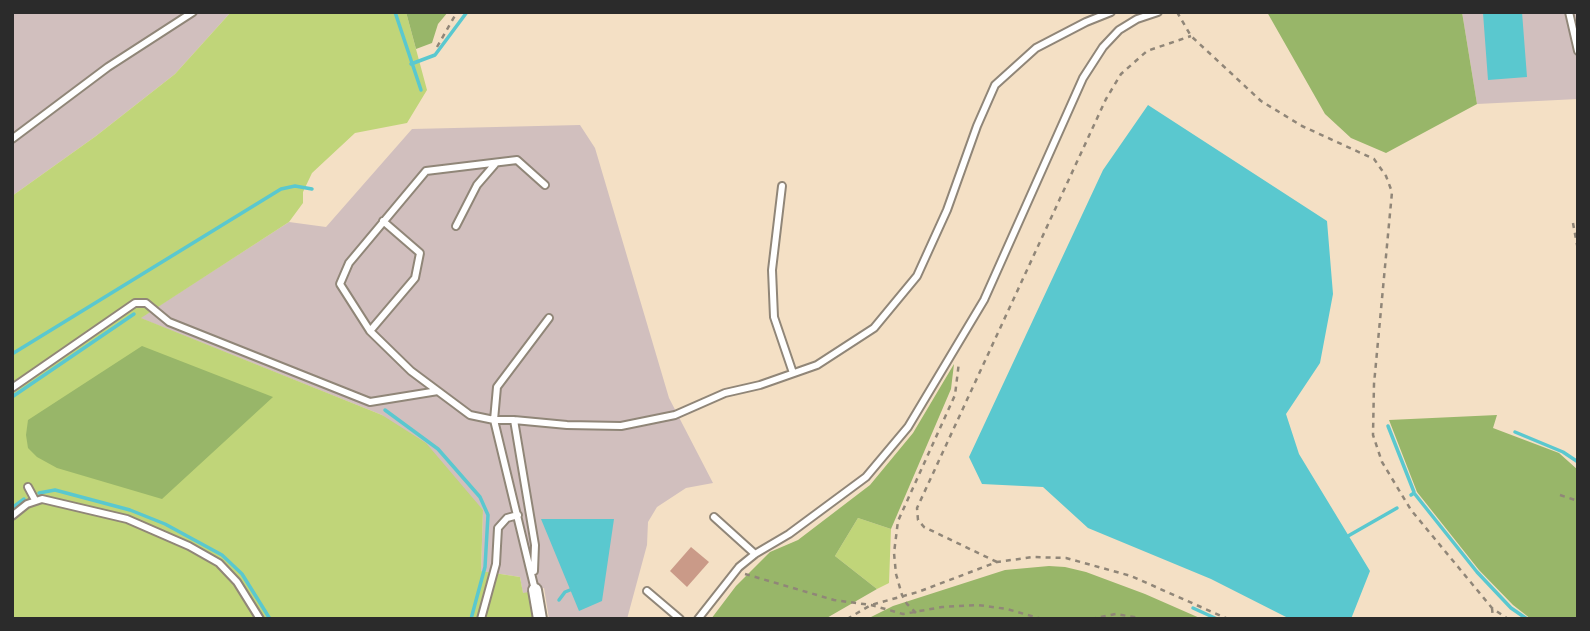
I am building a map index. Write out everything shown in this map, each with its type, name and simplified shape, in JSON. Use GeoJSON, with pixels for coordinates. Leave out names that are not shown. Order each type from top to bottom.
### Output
{"type":"FeatureCollection","features":[{"type":"Feature","properties":{"kind":"street"},"geometry":{"type":"LineString","coordinates":[[535,585],[540,619]]}},
{"type":"Feature","properties":{"kind":"lane"},"geometry":{"type":"LineString","coordinates":[[12,139],[108,67],[193,12]]}},
{"type":"Feature","properties":{"kind":"lane"},"geometry":{"type":"LineString","coordinates":[[545,185],[517,160],[426,171],[349,263],[340,284],[370,331],[411,371],[470,415],[494,420],[621,426],[676,415],[725,393],[760,385],[817,365],[874,328],[917,276],[947,210],[976,126],[995,85],[1036,48],[1111,12]]}},
{"type":"Feature","properties":{"kind":"lane"},"geometry":{"type":"LineString","coordinates":[[698,619],[739,567],[866,477],[908,427],[984,300],[1083,78],[1103,47],[1119,30],[1136,16],[1158,12]]}},
{"type":"Feature","properties":{"kind":"lane"},"geometry":{"type":"LineString","coordinates":[[1569,12],[1578,51]]}},
{"type":"Feature","properties":{"kind":"lane"},"geometry":{"type":"LineString","coordinates":[[456,226],[477,185],[496,163]]}},
{"type":"Feature","properties":{"kind":"lane"},"geometry":{"type":"LineString","coordinates":[[782,186],[772,270],[774,317],[793,373]]}},
{"type":"Feature","properties":{"kind":"lane"},"geometry":{"type":"LineString","coordinates":[[370,331],[415,278],[420,253],[383,220]]}},
{"type":"Feature","properties":{"kind":"lane"},"geometry":{"type":"LineString","coordinates":[[12,388],[135,303],[146,303],[169,323],[370,402],[438,391]]}},
{"type":"Feature","properties":{"kind":"lane"},"geometry":{"type":"LineString","coordinates":[[535,585],[494,420],[497,387],[549,317]]}},
{"type":"Feature","properties":{"kind":"lane"},"geometry":{"type":"LineString","coordinates":[[513,419],[535,545],[535,585]]}},
{"type":"Feature","properties":{"kind":"lane"},"geometry":{"type":"LineString","coordinates":[[28,487],[35,500]]}},
{"type":"Feature","properties":{"kind":"lane"},"geometry":{"type":"LineString","coordinates":[[12,516],[35,500],[54,500],[127,519],[189,546],[219,563],[237,582],[260,619]]}},
{"type":"Feature","properties":{"kind":"lane"},"geometry":{"type":"LineString","coordinates":[[481,619],[496,564],[498,528],[507,518],[518,515]]}},
{"type":"Feature","properties":{"kind":"lane"},"geometry":{"type":"LineString","coordinates":[[714,517],[755,554]]}},
{"type":"Feature","properties":{"kind":"lane"},"geometry":{"type":"LineString","coordinates":[[647,591],[680,619]]}},
{"type":"Feature","properties":{"kind":"path"},"geometry":{"type":"LineString","coordinates":[[437,47],[457,12]]}},
{"type":"Feature","properties":{"kind":"path"},"geometry":{"type":"LineString","coordinates":[[1177,12],[1191,36],[1261,101],[1302,126],[1374,159],[1386,176],[1392,192],[1374,383],[1373,435],[1382,462],[1411,510],[1492,608],[1508,619]]}},
{"type":"Feature","properties":{"kind":"path"},"geometry":{"type":"LineString","coordinates":[[997,562],[924,527],[918,520],[917,508],[1106,99],[1121,74],[1147,51],[1191,36]]}},
{"type":"Feature","properties":{"kind":"path"},"geometry":{"type":"LineString","coordinates":[[1573,223],[1578,250]]}},
{"type":"Feature","properties":{"kind":"path"},"geometry":{"type":"LineString","coordinates":[[916,613],[902,595],[896,575],[894,553],[898,521],[956,395],[961,341]]}},
{"type":"Feature","properties":{"kind":"path"},"geometry":{"type":"LineString","coordinates":[[1560,495],[1578,501]]}},
{"type":"Feature","properties":{"kind":"path"},"geometry":{"type":"LineString","coordinates":[[847,619],[871,605],[918,592],[997,562],[1033,557],[1066,558],[1131,576],[1228,619]]}},
{"type":"Feature","properties":{"kind":"path"},"geometry":{"type":"LineString","coordinates":[[739,567],[747,576],[834,600],[871,605],[903,614],[942,607],[978,606],[1007,609],[1042,619]]}},
{"type":"Feature","properties":{"kind":"path"},"geometry":{"type":"LineString","coordinates":[[890,574],[896,575]]}},
{"type":"Feature","properties":{"kind":"path"},"geometry":{"type":"LineString","coordinates":[[1492,608],[1493,619]]}},
{"type":"Feature","properties":{"kind":"path"},"geometry":{"type":"LineString","coordinates":[[1091,619],[1116,614],[1145,619]]}},
{"type":"Feature","properties":{"kind":"shaded area"},"geometry":{"type":"Polygon","coordinates":[[[12,12],[231,12],[175,74],[96,136],[12,196],[12,12]]]}},
{"type":"Feature","properties":{"kind":"shaded area"},"geometry":{"type":"Polygon","coordinates":[[[1462,12],[1578,12],[1578,99],[1477,104],[1462,12]]]}},
{"type":"Feature","properties":{"kind":"shaded area"},"geometry":{"type":"Polygon","coordinates":[[[580,125],[595,148],[669,398],[713,483],[686,488],[657,507],[648,522],[647,545],[627,619],[549,619],[544,588],[523,594],[520,577],[481,571],[483,510],[382,415],[140,318],[289,222],[326,227],[412,129],[580,125]]]}},
{"type":"Feature","properties":{"kind":"green space"},"geometry":{"type":"Polygon","coordinates":[[[231,12],[406,12],[427,90],[407,123],[355,133],[312,173],[303,192],[303,203],[289,222],[141,318],[382,415],[426,443],[483,510],[481,571],[520,577],[523,593],[529,592],[534,619],[12,619],[12,196],[96,136],[175,74],[231,12]]]}},
{"type":"Feature","properties":{"kind":"green space"},"geometry":{"type":"Polygon","coordinates":[[[406,12],[448,12],[438,24],[432,43],[416,49],[406,12]]]}},
{"type":"Feature","properties":{"kind":"green space"},"geometry":{"type":"Polygon","coordinates":[[[1267,12],[1462,12],[1477,104],[1386,153],[1351,138],[1325,114],[1267,12]]]}},
{"type":"Feature","properties":{"kind":"green space"},"geometry":{"type":"Polygon","coordinates":[[[142,346],[273,397],[162,499],[57,468],[37,457],[28,448],[26,435],[28,420],[142,346]]]}},
{"type":"Feature","properties":{"kind":"green space"},"geometry":{"type":"Polygon","coordinates":[[[954,364],[951,389],[891,529],[858,518],[835,556],[877,589],[825,619],[711,619],[736,586],[770,552],[798,540],[870,485],[913,433],[954,364]]]}},
{"type":"Feature","properties":{"kind":"green space"},"geometry":{"type":"Polygon","coordinates":[[[1497,415],[1493,428],[1559,453],[1578,470],[1578,619],[1531,619],[1513,605],[1479,570],[1417,492],[1389,420],[1497,415]]]}},
{"type":"Feature","properties":{"kind":"green space"},"geometry":{"type":"Polygon","coordinates":[[[858,518],[891,529],[889,583],[877,589],[835,556],[858,518]]]}},
{"type":"Feature","properties":{"kind":"green space"},"geometry":{"type":"Polygon","coordinates":[[[1049,566],[1086,572],[1202,619],[867,619],[893,606],[1005,570],[1049,566]]]}},
{"type":"Feature","properties":{"kind":"water"},"geometry":{"type":"Polygon","coordinates":[[[1522,12],[1527,77],[1488,80],[1483,13],[1522,12]]]}},
{"type":"Feature","properties":{"kind":"water"},"geometry":{"type":"Polygon","coordinates":[[[1148,105],[1327,221],[1333,294],[1320,363],[1286,414],[1299,454],[1370,571],[1351,619],[1290,619],[1211,579],[1088,528],[1043,487],[982,484],[969,457],[1103,170],[1148,105]]]}},
{"type":"Feature","properties":{"kind":"water"},"geometry":{"type":"Polygon","coordinates":[[[541,519],[614,519],[602,601],[579,611],[541,519]]]}},
{"type":"Feature","properties":{"kind":"building"},"geometry":{"type":"Polygon","coordinates":[[[691,547],[709,562],[687,587],[670,571],[691,547]]]}},
{"type":"Feature","properties":{"kind":"waterway"},"geometry":{"type":"LineString","coordinates":[[395,12],[421,90]]}},
{"type":"Feature","properties":{"kind":"waterway"},"geometry":{"type":"LineString","coordinates":[[411,64],[435,55],[467,12]]}},
{"type":"Feature","properties":{"kind":"waterway"},"geometry":{"type":"LineString","coordinates":[[12,354],[281,189],[295,186],[312,189]]}},
{"type":"Feature","properties":{"kind":"waterway"},"geometry":{"type":"LineString","coordinates":[[12,397],[134,314]]}},
{"type":"Feature","properties":{"kind":"waterway"},"geometry":{"type":"LineString","coordinates":[[385,410],[438,449],[480,497],[488,515],[485,567],[471,619]]}},
{"type":"Feature","properties":{"kind":"waterway"},"geometry":{"type":"LineString","coordinates":[[1388,426],[1414,492]]}},
{"type":"Feature","properties":{"kind":"waterway"},"geometry":{"type":"LineString","coordinates":[[1515,432],[1563,452],[1578,462]]}},
{"type":"Feature","properties":{"kind":"waterway"},"geometry":{"type":"LineString","coordinates":[[39,493],[55,490],[130,510],[165,524],[222,555],[242,574],[270,619]]}},
{"type":"Feature","properties":{"kind":"waterway"},"geometry":{"type":"LineString","coordinates":[[1411,495],[1414,493],[1477,572],[1511,608],[1527,619]]}},
{"type":"Feature","properties":{"kind":"waterway"},"geometry":{"type":"LineString","coordinates":[[12,508],[24,499]]}},
{"type":"Feature","properties":{"kind":"waterway"},"geometry":{"type":"LineString","coordinates":[[1348,536],[1397,508]]}},
{"type":"Feature","properties":{"kind":"waterway"},"geometry":{"type":"LineString","coordinates":[[559,600],[570,590]]}},
{"type":"Feature","properties":{"kind":"waterway"},"geometry":{"type":"LineString","coordinates":[[1193,608],[1217,619]]}}]}
